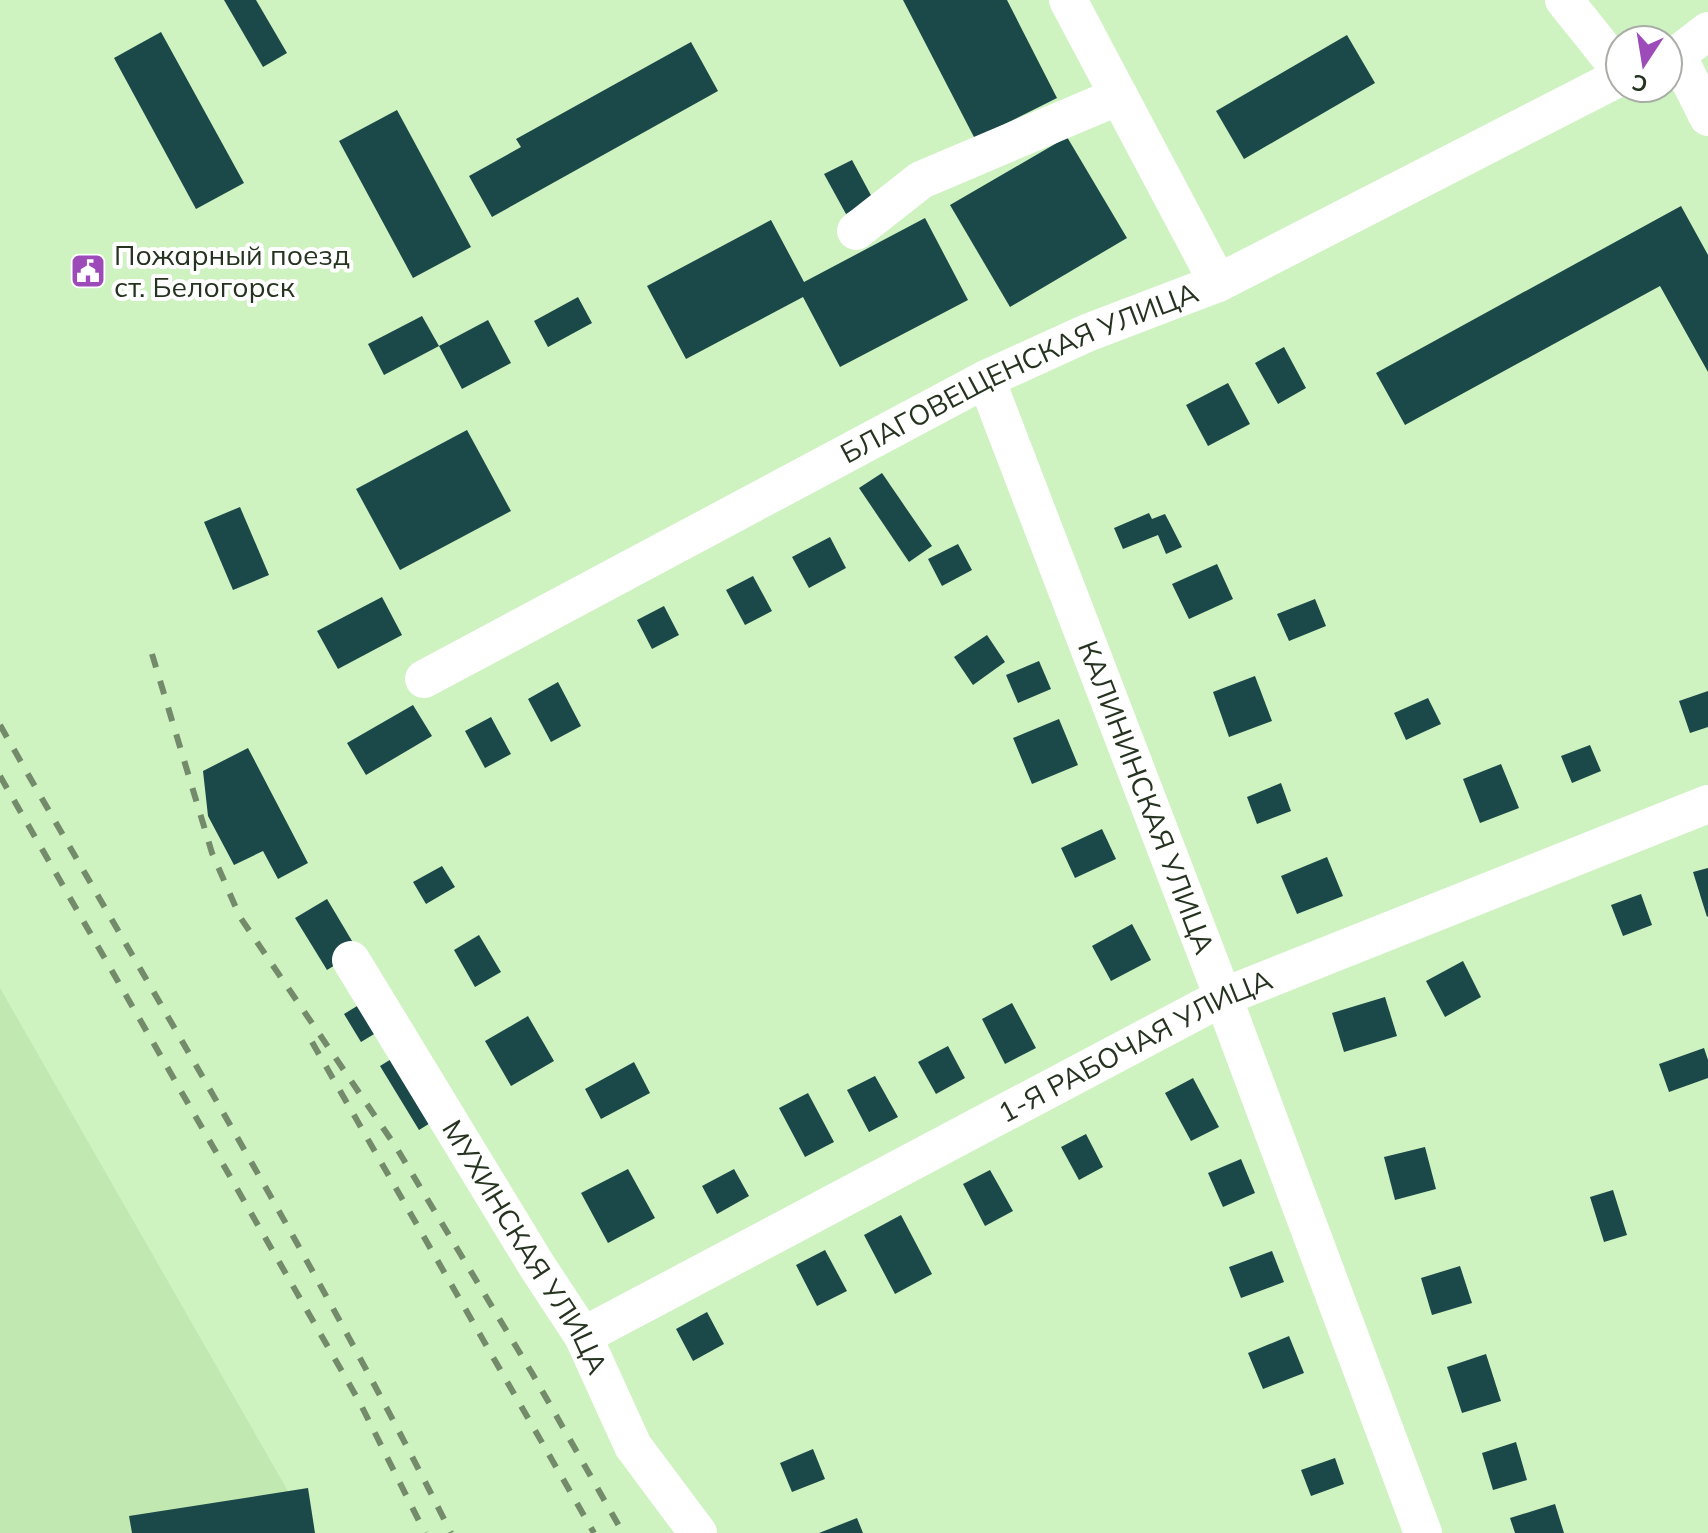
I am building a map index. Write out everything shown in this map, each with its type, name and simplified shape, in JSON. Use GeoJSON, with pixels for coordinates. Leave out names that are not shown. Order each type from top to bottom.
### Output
{"type":"FeatureCollection","features":[{"type":"Feature","properties":{"kind":"street"},"geometry":{"type":"LineString","coordinates":[[1068,0],[1218,283]]}},
{"type":"Feature","properties":{"kind":"street"},"geometry":{"type":"LineString","coordinates":[[1564,0],[1604,50]]}},
{"type":"Feature","properties":{"kind":"street"},"geometry":{"type":"LineString","coordinates":[[1684,48],[1708,31]]}},
{"type":"Feature","properties":{"kind":"street"},"geometry":{"type":"LineString","coordinates":[[1684,76],[1708,117]]}},
{"type":"Feature","properties":{"kind":"street","name":"БЛАГОВЕЩЕНСКАЯ УЛИЦА"},"geometry":{"type":"LineString","coordinates":[[424,679],[986,379],[1087,333],[1218,283],[1604,85]]}},
{"type":"Feature","properties":{"kind":"street"},"geometry":{"type":"LineString","coordinates":[[856,231],[921,180],[1119,96]]}},
{"type":"Feature","properties":{"kind":"street","name":"КАЛИНИНСКАЯ УЛИЦА"},"geometry":{"type":"LineString","coordinates":[[986,379],[1223,997],[1423,1533]]}},
{"type":"Feature","properties":{"kind":"street","name":"1-Я РАБОЧАЯ УЛИЦА"},"geometry":{"type":"LineString","coordinates":[[583,1336],[1223,997],[1708,804]]}},
{"type":"Feature","properties":{"kind":"street","name":"МУХИНСКАЯ УЛИЦА"},"geometry":{"type":"LineString","coordinates":[[351,960],[583,1336],[633,1446],[698,1533]]}},
{"type":"Feature","properties":{"kind":"shaded area"},"geometry":{"type":"Polygon","coordinates":[[[0,988],[285,1486],[309,1533],[0,1533],[0,988]]]}},
{"type":"Feature","properties":{"kind":"building"},"geometry":{"type":"Polygon","coordinates":[[[224,0],[256,0],[287,53],[263,67],[224,0]]]}},
{"type":"Feature","properties":{"kind":"building"},"geometry":{"type":"Polygon","coordinates":[[[903,0],[1007,0],[1057,98],[975,139],[903,0]]]}},
{"type":"Feature","properties":{"kind":"building"},"geometry":{"type":"Polygon","coordinates":[[[161,32],[244,183],[196,209],[114,58],[161,32]]]}},
{"type":"Feature","properties":{"kind":"building"},"geometry":{"type":"Polygon","coordinates":[[[1347,35],[1375,83],[1244,159],[1216,111],[1347,35]]]}},
{"type":"Feature","properties":{"kind":"building"},"geometry":{"type":"Polygon","coordinates":[[[691,42],[718,91],[492,217],[469,176],[521,147],[516,139],[691,42]]]}},
{"type":"Feature","properties":{"kind":"building"},"geometry":{"type":"Polygon","coordinates":[[[397,110],[471,247],[413,278],[339,141],[397,110]]]}},
{"type":"Feature","properties":{"kind":"building"},"geometry":{"type":"Polygon","coordinates":[[[1067,137],[1127,238],[1010,307],[950,205],[1067,137]]]}},
{"type":"Feature","properties":{"kind":"building"},"geometry":{"type":"Polygon","coordinates":[[[852,160],[873,199],[846,214],[824,174],[852,160]]]}},
{"type":"Feature","properties":{"kind":"building"},"geometry":{"type":"Polygon","coordinates":[[[1681,206],[1708,255],[1708,372],[1660,286],[1405,425],[1376,373],[1681,206]]]}},
{"type":"Feature","properties":{"kind":"building"},"geometry":{"type":"Polygon","coordinates":[[[925,218],[968,300],[840,367],[803,297],[686,359],[647,286],[771,220],[804,282],[925,218]]]}},
{"type":"Feature","properties":{"kind":"building"},"geometry":{"type":"Polygon","coordinates":[[[578,297],[592,323],[548,347],[534,321],[578,297]]]}},
{"type":"Feature","properties":{"kind":"building"},"geometry":{"type":"Polygon","coordinates":[[[422,316],[439,346],[384,375],[368,344],[422,316]]]}},
{"type":"Feature","properties":{"kind":"building"},"geometry":{"type":"Polygon","coordinates":[[[488,320],[511,363],[462,389],[439,346],[488,320]]]}},
{"type":"Feature","properties":{"kind":"building"},"geometry":{"type":"Polygon","coordinates":[[[1284,347],[1306,388],[1278,404],[1255,363],[1284,347]]]}},
{"type":"Feature","properties":{"kind":"building"},"geometry":{"type":"Polygon","coordinates":[[[1228,383],[1250,424],[1208,446],[1186,405],[1228,383]]]}},
{"type":"Feature","properties":{"kind":"building"},"geometry":{"type":"Polygon","coordinates":[[[467,430],[511,511],[400,570],[356,489],[467,430]]]}},
{"type":"Feature","properties":{"kind":"building"},"geometry":{"type":"Polygon","coordinates":[[[882,473],[932,546],[909,562],[859,488],[882,473]]]}},
{"type":"Feature","properties":{"kind":"building"},"geometry":{"type":"Polygon","coordinates":[[[240,507],[269,575],[233,590],[204,522],[240,507]]]}},
{"type":"Feature","properties":{"kind":"building"},"geometry":{"type":"Polygon","coordinates":[[[1149,513],[1152,519],[1165,514],[1182,547],[1166,554],[1158,535],[1123,549],[1114,528],[1149,513]]]}},
{"type":"Feature","properties":{"kind":"building"},"geometry":{"type":"Polygon","coordinates":[[[830,537],[846,568],[809,588],[792,557],[830,537]]]}},
{"type":"Feature","properties":{"kind":"building"},"geometry":{"type":"Polygon","coordinates":[[[958,544],[972,570],[942,586],[928,559],[958,544]]]}},
{"type":"Feature","properties":{"kind":"building"},"geometry":{"type":"Polygon","coordinates":[[[1217,564],[1233,599],[1189,619],[1172,584],[1217,564]]]}},
{"type":"Feature","properties":{"kind":"building"},"geometry":{"type":"Polygon","coordinates":[[[753,576],[772,611],[745,625],[726,590],[753,576]]]}},
{"type":"Feature","properties":{"kind":"building"},"geometry":{"type":"Polygon","coordinates":[[[382,597],[402,635],[338,669],[317,631],[382,597]]]}},
{"type":"Feature","properties":{"kind":"building"},"geometry":{"type":"Polygon","coordinates":[[[1315,599],[1326,626],[1289,641],[1277,614],[1315,599]]]}},
{"type":"Feature","properties":{"kind":"building"},"geometry":{"type":"Polygon","coordinates":[[[664,606],[679,635],[652,649],[637,620],[664,606]]]}},
{"type":"Feature","properties":{"kind":"building"},"geometry":{"type":"Polygon","coordinates":[[[987,635],[1005,662],[973,685],[954,657],[987,635]]]}},
{"type":"Feature","properties":{"kind":"building"},"geometry":{"type":"Polygon","coordinates":[[[1039,661],[1051,689],[1018,703],[1006,675],[1039,661]]]}},
{"type":"Feature","properties":{"kind":"building"},"geometry":{"type":"Polygon","coordinates":[[[1255,676],[1272,721],[1229,737],[1213,692],[1255,676]]]}},
{"type":"Feature","properties":{"kind":"building"},"geometry":{"type":"Polygon","coordinates":[[[558,682],[581,726],[551,742],[528,699],[558,682]]]}},
{"type":"Feature","properties":{"kind":"building"},"geometry":{"type":"Polygon","coordinates":[[[1708,691],[1708,727],[1690,733],[1679,701],[1708,691]]]}},
{"type":"Feature","properties":{"kind":"building"},"geometry":{"type":"Polygon","coordinates":[[[1428,698],[1441,724],[1406,740],[1394,713],[1428,698]]]}},
{"type":"Feature","properties":{"kind":"building"},"geometry":{"type":"Polygon","coordinates":[[[413,705],[432,736],[366,775],[347,743],[413,705]]]}},
{"type":"Feature","properties":{"kind":"building"},"geometry":{"type":"Polygon","coordinates":[[[491,717],[511,754],[485,768],[465,731],[491,717]]]}},
{"type":"Feature","properties":{"kind":"building"},"geometry":{"type":"Polygon","coordinates":[[[1059,719],[1078,765],[1032,784],[1013,738],[1059,719]]]}},
{"type":"Feature","properties":{"kind":"building"},"geometry":{"type":"Polygon","coordinates":[[[1590,745],[1601,771],[1572,783],[1561,756],[1590,745]]]}},
{"type":"Feature","properties":{"kind":"building"},"geometry":{"type":"Polygon","coordinates":[[[248,748],[308,863],[278,879],[263,851],[234,865],[208,816],[203,771],[248,748]]]}},
{"type":"Feature","properties":{"kind":"building"},"geometry":{"type":"Polygon","coordinates":[[[1501,764],[1519,808],[1480,823],[1463,779],[1501,764]]]}},
{"type":"Feature","properties":{"kind":"building"},"geometry":{"type":"Polygon","coordinates":[[[1281,783],[1291,811],[1257,824],[1247,797],[1281,783]]]}},
{"type":"Feature","properties":{"kind":"building"},"geometry":{"type":"Polygon","coordinates":[[[1102,829],[1116,859],[1075,878],[1061,848],[1102,829]]]}},
{"type":"Feature","properties":{"kind":"building"},"geometry":{"type":"Polygon","coordinates":[[[1327,857],[1343,896],[1297,914],[1281,876],[1327,857]]]}},
{"type":"Feature","properties":{"kind":"building"},"geometry":{"type":"Polygon","coordinates":[[[442,866],[455,887],[426,904],[413,882],[442,866]]]}},
{"type":"Feature","properties":{"kind":"building"},"geometry":{"type":"Polygon","coordinates":[[[1708,868],[1708,916],[1707,917],[1693,872],[1708,868]]]}},
{"type":"Feature","properties":{"kind":"building"},"geometry":{"type":"Polygon","coordinates":[[[1641,894],[1652,925],[1623,936],[1611,905],[1641,894]]]}},
{"type":"Feature","properties":{"kind":"building"},"geometry":{"type":"Polygon","coordinates":[[[327,899],[358,951],[327,970],[295,918],[327,899]]]}},
{"type":"Feature","properties":{"kind":"building"},"geometry":{"type":"Polygon","coordinates":[[[1132,924],[1151,960],[1111,981],[1092,946],[1132,924]]]}},
{"type":"Feature","properties":{"kind":"building"},"geometry":{"type":"Polygon","coordinates":[[[479,935],[501,972],[475,987],[454,950],[479,935]]]}},
{"type":"Feature","properties":{"kind":"building"},"geometry":{"type":"Polygon","coordinates":[[[1463,961],[1481,997],[1445,1017],[1426,981],[1463,961]]]}},
{"type":"Feature","properties":{"kind":"building"},"geometry":{"type":"Polygon","coordinates":[[[1385,997],[1397,1036],[1344,1052],[1332,1013],[1385,997]]]}},
{"type":"Feature","properties":{"kind":"building"},"geometry":{"type":"Polygon","coordinates":[[[367,1000],[384,1028],[361,1042],[344,1014],[367,1000]]]}},
{"type":"Feature","properties":{"kind":"building"},"geometry":{"type":"Polygon","coordinates":[[[1012,1003],[1036,1048],[1005,1064],[982,1019],[1012,1003]]]}},
{"type":"Feature","properties":{"kind":"building"},"geometry":{"type":"Polygon","coordinates":[[[528,1016],[554,1061],[511,1086],[485,1041],[528,1016]]]}},
{"type":"Feature","properties":{"kind":"building"},"geometry":{"type":"Polygon","coordinates":[[[948,1046],[965,1078],[936,1094],[918,1062],[948,1046]]]}},
{"type":"Feature","properties":{"kind":"building"},"geometry":{"type":"Polygon","coordinates":[[[1704,1048],[1708,1078],[1669,1092],[1659,1064],[1704,1048]]]}},
{"type":"Feature","properties":{"kind":"building"},"geometry":{"type":"Polygon","coordinates":[[[401,1053],[440,1117],[419,1130],[380,1066],[401,1053]]]}},
{"type":"Feature","properties":{"kind":"building"},"geometry":{"type":"Polygon","coordinates":[[[634,1062],[650,1093],[601,1119],[585,1089],[634,1062]]]}},
{"type":"Feature","properties":{"kind":"building"},"geometry":{"type":"Polygon","coordinates":[[[875,1076],[898,1117],[869,1132],[847,1090],[875,1076]]]}},
{"type":"Feature","properties":{"kind":"building"},"geometry":{"type":"Polygon","coordinates":[[[1193,1078],[1219,1127],[1191,1141],[1165,1093],[1193,1078]]]}},
{"type":"Feature","properties":{"kind":"building"},"geometry":{"type":"Polygon","coordinates":[[[808,1093],[834,1142],[805,1157],[779,1108],[808,1093]]]}},
{"type":"Feature","properties":{"kind":"building"},"geometry":{"type":"Polygon","coordinates":[[[1086,1134],[1103,1167],[1079,1180],[1061,1147],[1086,1134]]]}},
{"type":"Feature","properties":{"kind":"building"},"geometry":{"type":"Polygon","coordinates":[[[1425,1147],[1436,1189],[1395,1200],[1384,1157],[1425,1147]]]}},
{"type":"Feature","properties":{"kind":"building"},"geometry":{"type":"Polygon","coordinates":[[[1241,1159],[1255,1193],[1223,1207],[1208,1173],[1241,1159]]]}},
{"type":"Feature","properties":{"kind":"building"},"geometry":{"type":"Polygon","coordinates":[[[628,1169],[655,1218],[608,1243],[581,1193],[628,1169]]]}},
{"type":"Feature","properties":{"kind":"building"},"geometry":{"type":"Polygon","coordinates":[[[734,1169],[749,1196],[717,1214],[702,1186],[734,1169]]]}},
{"type":"Feature","properties":{"kind":"building"},"geometry":{"type":"Polygon","coordinates":[[[990,1170],[1013,1211],[985,1226],[963,1184],[990,1170]]]}},
{"type":"Feature","properties":{"kind":"building"},"geometry":{"type":"Polygon","coordinates":[[[1613,1190],[1627,1235],[1604,1242],[1590,1197],[1613,1190]]]}},
{"type":"Feature","properties":{"kind":"building"},"geometry":{"type":"Polygon","coordinates":[[[901,1215],[932,1274],[895,1294],[864,1235],[901,1215]]]}},
{"type":"Feature","properties":{"kind":"building"},"geometry":{"type":"Polygon","coordinates":[[[825,1250],[847,1291],[817,1306],[796,1265],[825,1250]]]}},
{"type":"Feature","properties":{"kind":"building"},"geometry":{"type":"Polygon","coordinates":[[[1272,1251],[1284,1282],[1241,1298],[1229,1267],[1272,1251]]]}},
{"type":"Feature","properties":{"kind":"building"},"geometry":{"type":"Polygon","coordinates":[[[1460,1266],[1472,1303],[1432,1315],[1421,1278],[1460,1266]]]}},
{"type":"Feature","properties":{"kind":"building"},"geometry":{"type":"Polygon","coordinates":[[[707,1312],[724,1344],[693,1361],[676,1329],[707,1312]]]}},
{"type":"Feature","properties":{"kind":"building"},"geometry":{"type":"Polygon","coordinates":[[[1289,1336],[1304,1373],[1263,1389],[1248,1353],[1289,1336]]]}},
{"type":"Feature","properties":{"kind":"building"},"geometry":{"type":"Polygon","coordinates":[[[1486,1354],[1501,1401],[1462,1413],[1447,1367],[1486,1354]]]}},
{"type":"Feature","properties":{"kind":"building"},"geometry":{"type":"Polygon","coordinates":[[[1516,1442],[1527,1480],[1493,1490],[1482,1453],[1516,1442]]]}},
{"type":"Feature","properties":{"kind":"building"},"geometry":{"type":"Polygon","coordinates":[[[813,1449],[825,1479],[792,1492],[780,1463],[813,1449]]]}},
{"type":"Feature","properties":{"kind":"building"},"geometry":{"type":"Polygon","coordinates":[[[1335,1458],[1344,1484],[1311,1496],[1301,1470],[1335,1458]]]}},
{"type":"Feature","properties":{"kind":"building"},"geometry":{"type":"Polygon","coordinates":[[[308,1488],[315,1533],[132,1533],[129,1516],[308,1488]]]}},
{"type":"Feature","properties":{"kind":"building"},"geometry":{"type":"Polygon","coordinates":[[[1555,1504],[1564,1533],[1515,1533],[1510,1518],[1555,1504]]]}},
{"type":"Feature","properties":{"kind":"building"},"geometry":{"type":"Polygon","coordinates":[[[857,1518],[863,1533],[819,1533],[857,1518]]]}},
{"type":"Feature","properties":{"kind":"railway"},"geometry":{"type":"LineString","coordinates":[[152,654],[212,853],[240,917],[396,1147],[532,1373],[623,1533]]}},
{"type":"Feature","properties":{"kind":"railway"},"geometry":{"type":"LineString","coordinates":[[0,725],[288,1227],[451,1533]]}},
{"type":"Feature","properties":{"kind":"railway"},"geometry":{"type":"LineString","coordinates":[[0,776],[359,1401],[425,1533]]}},
{"type":"Feature","properties":{"kind":"railway"},"geometry":{"type":"LineString","coordinates":[[312,1042],[594,1533]]}},
{"type":"Feature","properties":{"kind":"place","name":"Пожарный поезд ст. Белогорск"},"geometry":{"type":"Point","coordinates":[88,271]}}]}
